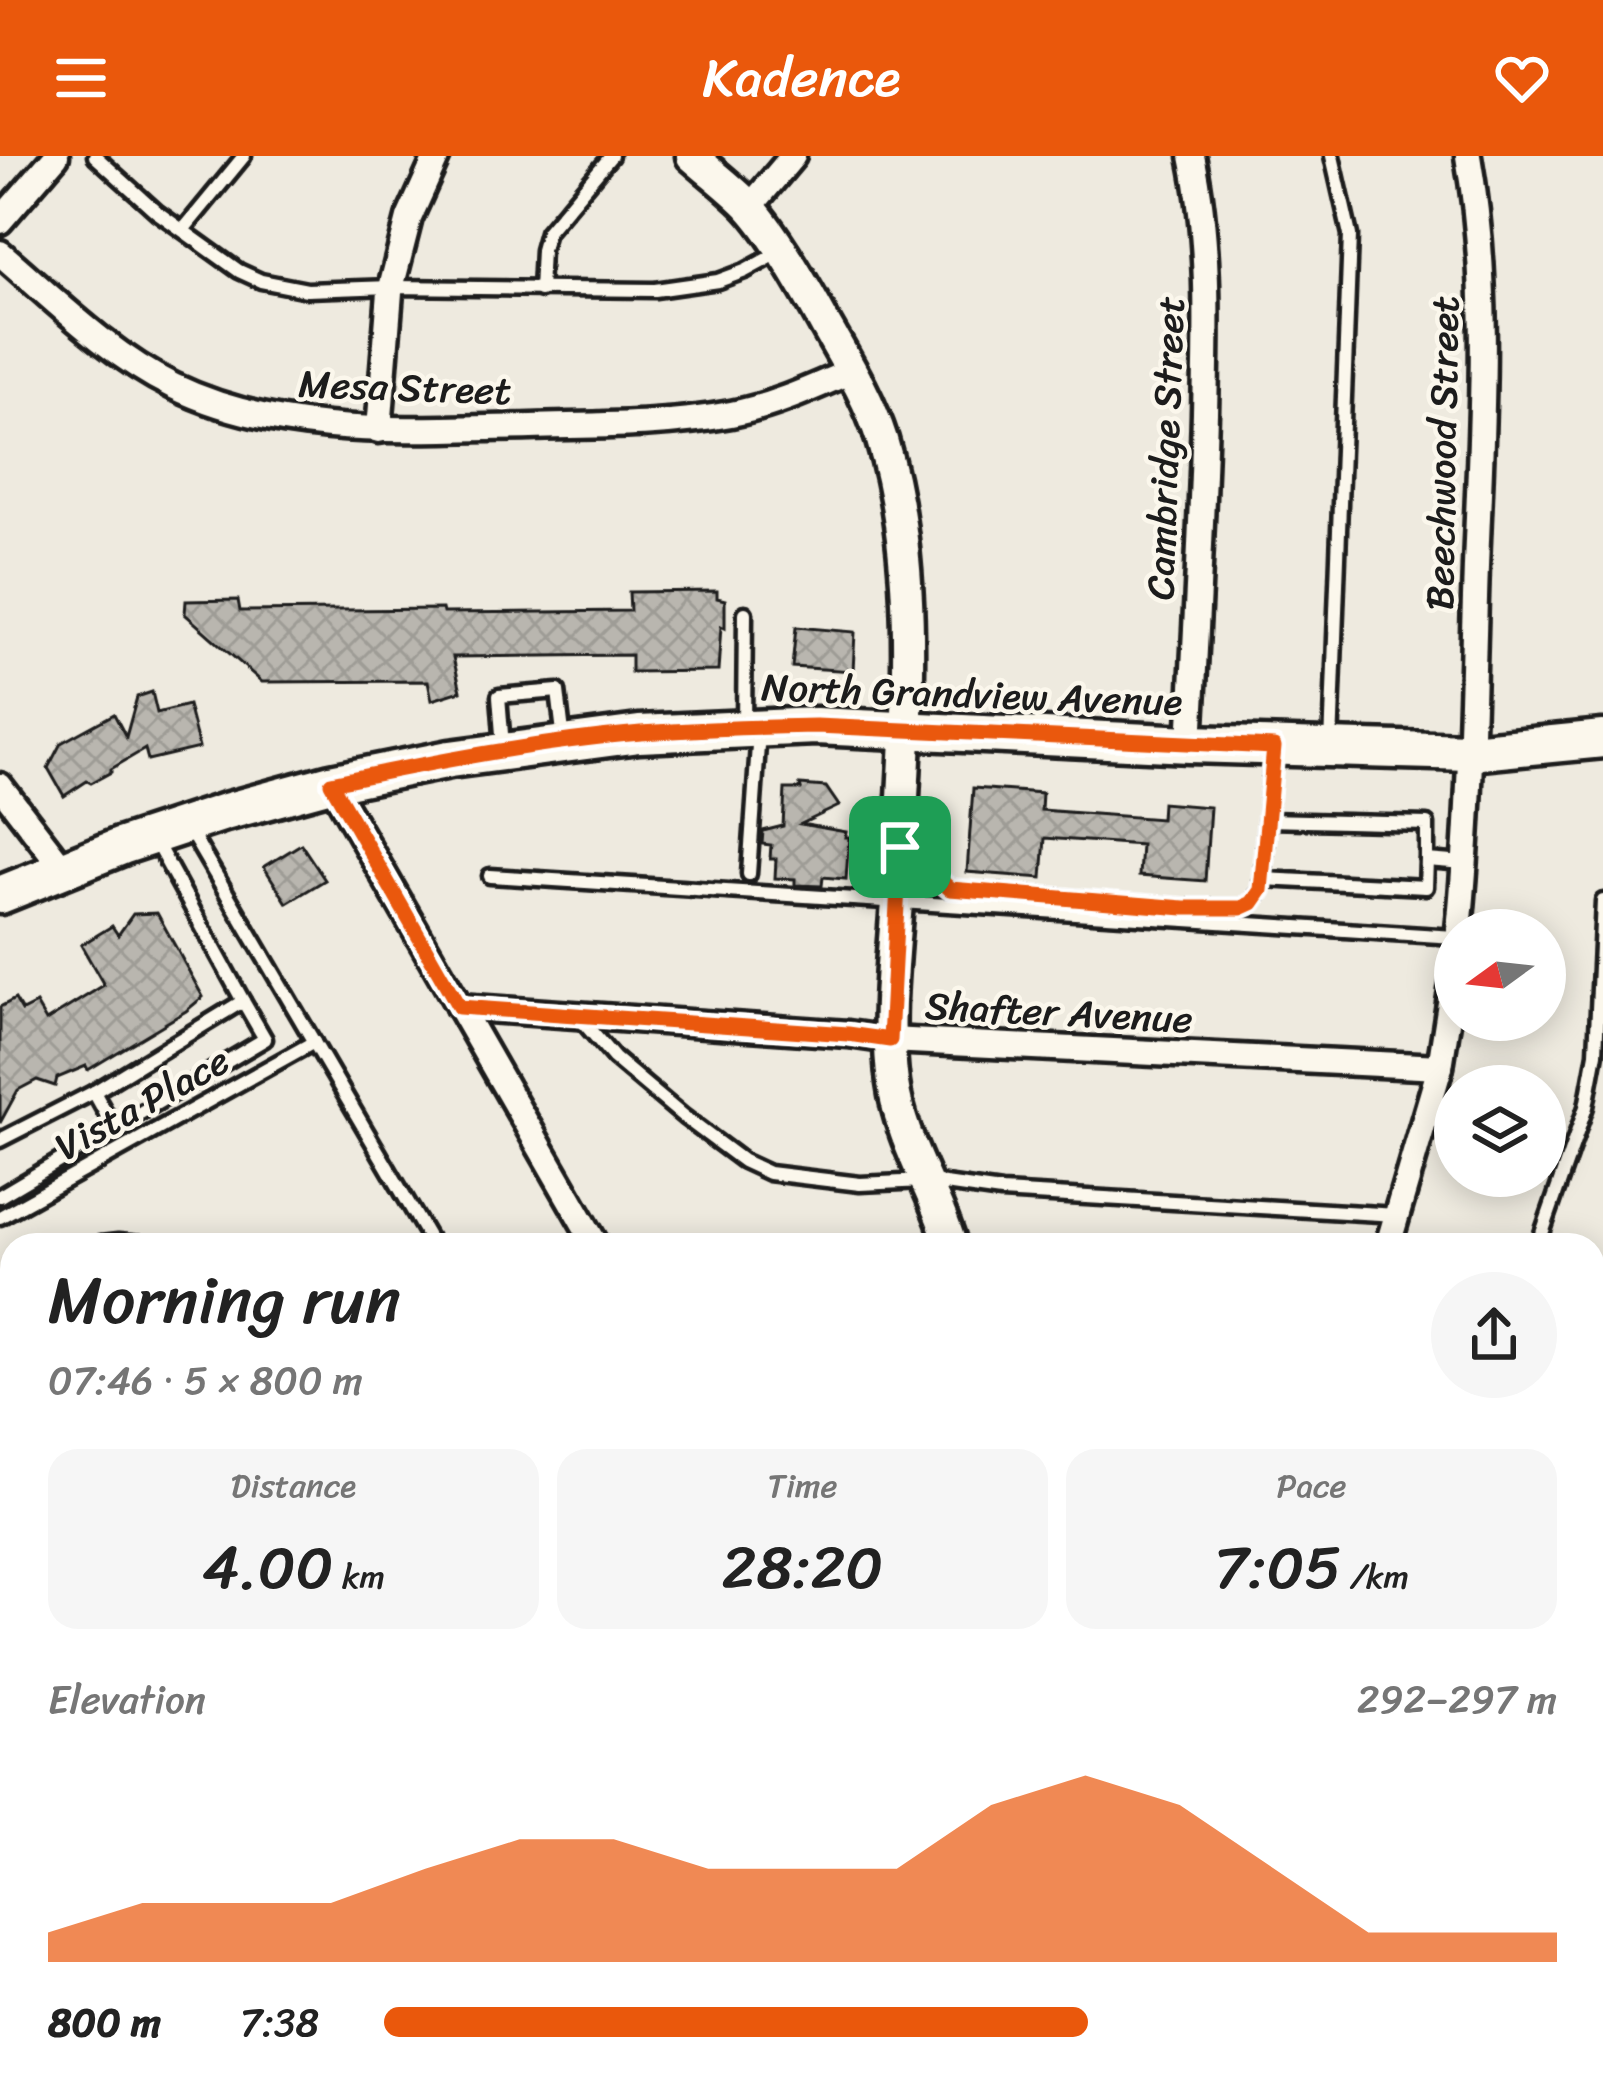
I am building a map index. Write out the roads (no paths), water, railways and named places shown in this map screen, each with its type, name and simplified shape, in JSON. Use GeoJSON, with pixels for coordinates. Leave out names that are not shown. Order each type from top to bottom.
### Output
{"type":"FeatureCollection","features":[{"type":"Feature","properties":{"kind":"main road","name":"North Grandview Avenue"},"geometry":{"type":"LineString","coordinates":[[0,896],[170,830],[331,783],[504,751],[639,734],[751,727],[906,729],[1470,752],[1603,739]]}},
{"type":"Feature","properties":{"kind":"street"},"geometry":{"type":"LineString","coordinates":[[0,221],[56,156]]}},
{"type":"Feature","properties":{"kind":"street"},"geometry":{"type":"LineString","coordinates":[[379,430],[391,287],[409,218],[437,156]]}},
{"type":"Feature","properties":{"kind":"street"},"geometry":{"type":"LineString","coordinates":[[692,156],[750,207],[781,251],[866,398],[881,439],[902,536],[906,591],[906,729],[890,1040],[899,1115],[946,1233]]}},
{"type":"Feature","properties":{"kind":"street"},"geometry":{"type":"LineString","coordinates":[[750,207],[793,156]]}},
{"type":"Feature","properties":{"kind":"street","name":"Cambridge Street"},"geometry":{"type":"LineString","coordinates":[[1190,744],[1207,356],[1204,232],[1192,156]]}},
{"type":"Feature","properties":{"kind":"street","name":"Beechwood Street"},"geometry":{"type":"LineString","coordinates":[[1459,909],[1470,752],[1483,317],[1468,156]]}},
{"type":"Feature","properties":{"kind":"street","name":"Mesa Street"},"geometry":{"type":"LineString","coordinates":[[0,253],[95,334],[171,385],[205,400],[303,424],[379,430],[687,421],[769,404],[851,371]]}},
{"type":"Feature","properties":{"kind":"street"},"geometry":{"type":"LineString","coordinates":[[331,783],[589,1233]]}},
{"type":"Feature","properties":{"kind":"street"},"geometry":{"type":"LineString","coordinates":[[0,786],[63,868]]}},
{"type":"Feature","properties":{"kind":"street","name":"Shafter Avenue"},"geometry":{"type":"LineString","coordinates":[[459,1007],[890,1040],[1434,1067]]}},
{"type":"Feature","properties":{"kind":"street"},"geometry":{"type":"LineString","coordinates":[[1392,1233],[1434,1085]]}},
{"type":"Feature","properties":{"kind":"lane"},"geometry":{"type":"LineString","coordinates":[[95,156],[157,212],[238,271],[307,290],[655,290],[718,281],[781,251]]}},
{"type":"Feature","properties":{"kind":"lane"},"geometry":{"type":"LineString","coordinates":[[183,230],[244,156]]}},
{"type":"Feature","properties":{"kind":"lane"},"geometry":{"type":"LineString","coordinates":[[540,290],[548,232],[611,156]]}},
{"type":"Feature","properties":{"kind":"lane"},"geometry":{"type":"LineString","coordinates":[[1331,748],[1350,235],[1332,156]]}},
{"type":"Feature","properties":{"kind":"lane"},"geometry":{"type":"LineString","coordinates":[[746,613],[751,727],[749,874]]}},
{"type":"Feature","properties":{"kind":"lane"},"geometry":{"type":"LineString","coordinates":[[504,751],[499,696],[558,691],[564,742]]}},
{"type":"Feature","properties":{"kind":"lane"},"geometry":{"type":"LineString","coordinates":[[900,847],[919,847],[925,852],[936,876],[950,889],[1184,908],[1241,908],[1257,898],[1263,879],[1274,747]]}},
{"type":"Feature","properties":{"kind":"lane"},"geometry":{"type":"LineString","coordinates":[[1263,879],[1426,887],[1427,824],[1268,820]]}},
{"type":"Feature","properties":{"kind":"lane"},"geometry":{"type":"LineString","coordinates":[[0,1196],[265,1039],[243,1001],[170,830]]}},
{"type":"Feature","properties":{"kind":"lane"},"geometry":{"type":"LineString","coordinates":[[170,830],[314,1042],[426,1233]]}},
{"type":"Feature","properties":{"kind":"lane"},"geometry":{"type":"LineString","coordinates":[[1427,860],[1464,863]]}},
{"type":"Feature","properties":{"kind":"lane"},"geometry":{"type":"LineString","coordinates":[[490,876],[1434,932]]}},
{"type":"Feature","properties":{"kind":"lane"},"geometry":{"type":"LineString","coordinates":[[1542,1233],[1586,1107],[1593,1071],[1603,901]]}},
{"type":"Feature","properties":{"kind":"lane"},"geometry":{"type":"LineString","coordinates":[[0,1140],[94,1093],[243,1001]]}},
{"type":"Feature","properties":{"kind":"lane"},"geometry":{"type":"LineString","coordinates":[[578,1015],[614,1058],[684,1117],[743,1161],[769,1173],[860,1184],[925,1181],[1001,1192],[1398,1216]]}},
{"type":"Feature","properties":{"kind":"lane","name":"Vista Place"},"geometry":{"type":"LineString","coordinates":[[0,1217],[314,1042]]}},
{"type":"Feature","properties":{"kind":"lane"},"geometry":{"type":"LineString","coordinates":[[94,1093],[114,1128]]}}]}
